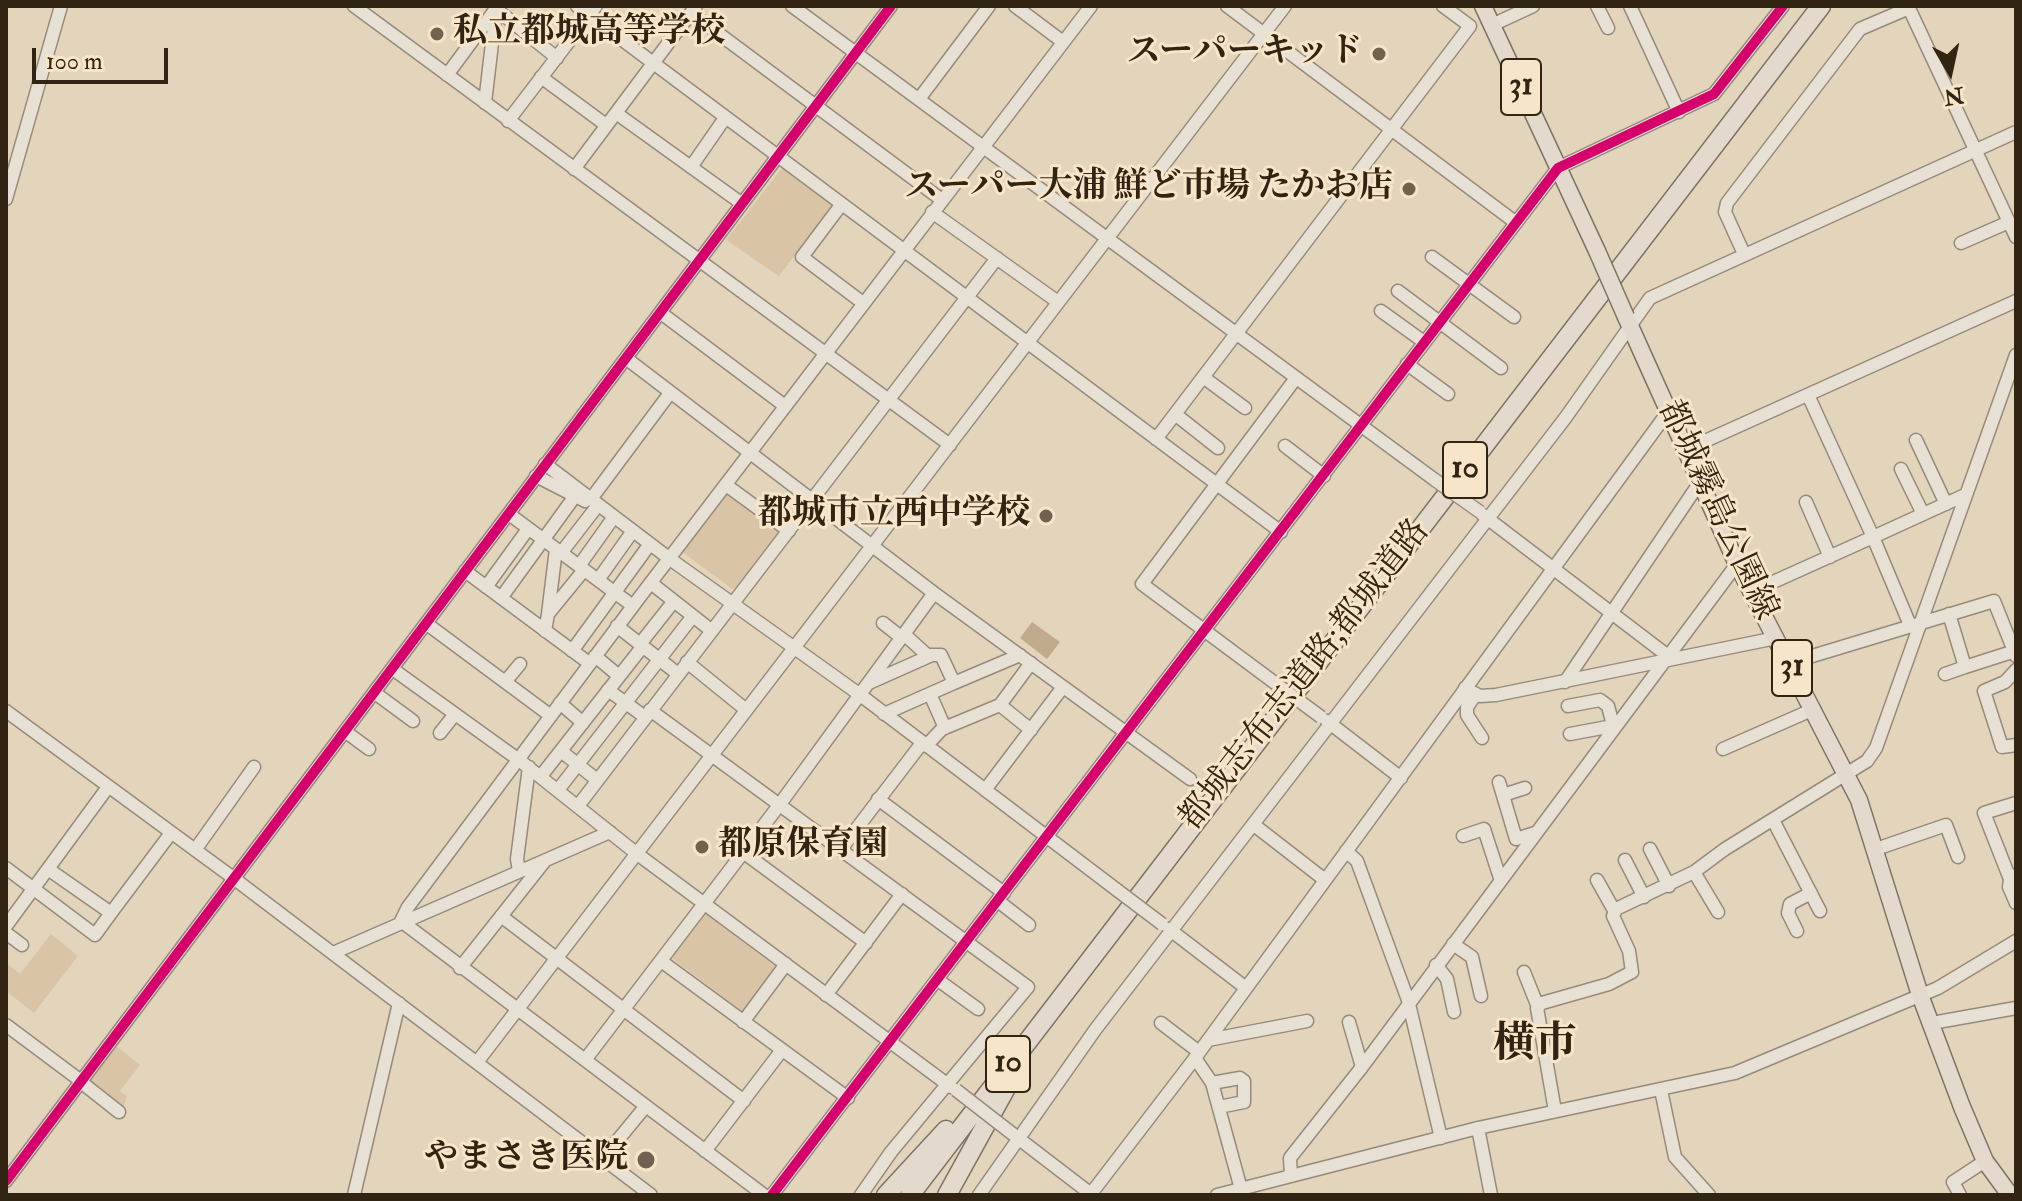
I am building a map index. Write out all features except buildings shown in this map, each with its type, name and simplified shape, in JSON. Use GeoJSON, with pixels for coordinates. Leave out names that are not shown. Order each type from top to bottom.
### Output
{"type":"FeatureCollection","features":[{"type":"Feature","properties":{"kind":"highway","name":"都城志布志道路;都城道路"},"geometry":{"type":"LineString","coordinates":[[910,1195],[1821,6]]}},
{"type":"Feature","properties":{"kind":"highway"},"geometry":{"type":"LineString","coordinates":[[886,1195],[963,1110],[1108,934]]}},
{"type":"Feature","properties":{"kind":"highway"},"geometry":{"type":"LineString","coordinates":[[947,1195],[994,1104],[1108,934]]}},
{"type":"Feature","properties":{"kind":"main road","name":"都城霧島公園線"},"geometry":{"type":"LineString","coordinates":[[1484,7],[1737,564],[1846,773],[1876,849],[1920,995],[1985,1161],[2010,1195]]}},
{"type":"Feature","properties":{"kind":"street"},"geometry":{"type":"LineString","coordinates":[[6,195],[61,6]]}},
{"type":"Feature","properties":{"kind":"street"},"geometry":{"type":"LineString","coordinates":[[354,6],[950,445]]}},
{"type":"Feature","properties":{"kind":"street"},"geometry":{"type":"LineString","coordinates":[[577,6],[593,11],[652,64],[1281,532]]}},
{"type":"Feature","properties":{"kind":"street"},"geometry":{"type":"LineString","coordinates":[[794,6],[1235,335],[1484,516],[1610,611],[1666,659]]}},
{"type":"Feature","properties":{"kind":"street"},"geometry":{"type":"LineString","coordinates":[[6,1181],[232,877],[394,670],[741,203],[818,108],[891,6]]}},
{"type":"Feature","properties":{"kind":"street"},"geometry":{"type":"LineString","coordinates":[[919,99],[989,6]]}},
{"type":"Feature","properties":{"kind":"street"},"geometry":{"type":"LineString","coordinates":[[1015,6],[1063,42]]}},
{"type":"Feature","properties":{"kind":"street"},"geometry":{"type":"LineString","coordinates":[[401,921],[408,907],[524,764],[551,716],[651,583],[665,559],[726,485],[1091,6]]}},
{"type":"Feature","properties":{"kind":"street"},"geometry":{"type":"LineString","coordinates":[[1227,6],[1515,222]]}},
{"type":"Feature","properties":{"kind":"street"},"geometry":{"type":"LineString","coordinates":[[478,1061],[1285,6]]}},
{"type":"Feature","properties":{"kind":"street"},"geometry":{"type":"LineString","coordinates":[[1443,6],[1470,26]]}},
{"type":"Feature","properties":{"kind":"street"},"geometry":{"type":"LineString","coordinates":[[1492,25],[1533,6]]}},
{"type":"Feature","properties":{"kind":"street"},"geometry":{"type":"LineString","coordinates":[[1597,6],[1608,28]]}},
{"type":"Feature","properties":{"kind":"street"},"geometry":{"type":"LineString","coordinates":[[1630,6],[1679,112]]}},
{"type":"Feature","properties":{"kind":"street"},"geometry":{"type":"LineString","coordinates":[[772,1195],[1558,168],[1679,112],[1721,87],[1772,12],[1783,6]]}},
{"type":"Feature","properties":{"kind":"street"},"geometry":{"type":"LineString","coordinates":[[447,75],[497,7]]}},
{"type":"Feature","properties":{"kind":"street"},"geometry":{"type":"LineString","coordinates":[[497,7],[557,58]]}},
{"type":"Feature","properties":{"kind":"street"},"geometry":{"type":"LineString","coordinates":[[485,103],[497,7]]}},
{"type":"Feature","properties":{"kind":"street"},"geometry":{"type":"LineString","coordinates":[[1156,439],[1484,7]]}},
{"type":"Feature","properties":{"kind":"street"},"geometry":{"type":"LineString","coordinates":[[1744,254],[1725,212],[1727,203],[1860,29],[1909,7],[2016,237]]}},
{"type":"Feature","properties":{"kind":"street"},"geometry":{"type":"LineString","coordinates":[[574,169],[693,10],[942,200]]}},
{"type":"Feature","properties":{"kind":"street"},"geometry":{"type":"LineString","coordinates":[[508,121],[593,11]]}},
{"type":"Feature","properties":{"kind":"street"},"geometry":{"type":"LineString","coordinates":[[541,77],[606,125]]}},
{"type":"Feature","properties":{"kind":"street"},"geometry":{"type":"LineString","coordinates":[[616,113],[741,203]]}},
{"type":"Feature","properties":{"kind":"street"},"geometry":{"type":"LineString","coordinates":[[691,167],[725,118]]}},
{"type":"Feature","properties":{"kind":"street"},"geometry":{"type":"LineString","coordinates":[[979,1195],[1167,928],[1254,825],[1326,721],[1650,298],[2016,132]]}},
{"type":"Feature","properties":{"kind":"street"},"geometry":{"type":"LineString","coordinates":[[841,205],[802,257],[863,303]]}},
{"type":"Feature","properties":{"kind":"street"},"geometry":{"type":"LineString","coordinates":[[932,212],[1058,302]]}},
{"type":"Feature","properties":{"kind":"street"},"geometry":{"type":"LineString","coordinates":[[1961,243],[2009,222]]}},
{"type":"Feature","properties":{"kind":"street"},"geometry":{"type":"LineString","coordinates":[[1432,257],[1514,317]]}},
{"type":"Feature","properties":{"kind":"street"},"geometry":{"type":"LineString","coordinates":[[578,806],[997,258]]}},
{"type":"Feature","properties":{"kind":"street"},"geometry":{"type":"LineString","coordinates":[[1398,291],[1501,368]]}},
{"type":"Feature","properties":{"kind":"street"},"geometry":{"type":"LineString","coordinates":[[1685,450],[2016,301]]}},
{"type":"Feature","properties":{"kind":"street"},"geometry":{"type":"LineString","coordinates":[[1381,311],[1424,342]]}},
{"type":"Feature","properties":{"kind":"street"},"geometry":{"type":"LineString","coordinates":[[661,313],[785,406]]}},
{"type":"Feature","properties":{"kind":"street"},"geometry":{"type":"LineString","coordinates":[[1615,912],[1694,872],[1867,761],[1876,748],[1915,623],[2016,355]]}},
{"type":"Feature","properties":{"kind":"street"},"geometry":{"type":"LineString","coordinates":[[627,359],[934,593],[1190,779]]}},
{"type":"Feature","properties":{"kind":"street"},"geometry":{"type":"LineString","coordinates":[[1407,364],[1448,394]]}},
{"type":"Feature","properties":{"kind":"street"},"geometry":{"type":"LineString","coordinates":[[1203,377],[1245,408]]}},
{"type":"Feature","properties":{"kind":"street"},"geometry":{"type":"LineString","coordinates":[[1296,378],[1142,584],[1401,778]]}},
{"type":"Feature","properties":{"kind":"street"},"geometry":{"type":"LineString","coordinates":[[545,631],[559,551],[670,393]]}},
{"type":"Feature","properties":{"kind":"street"},"geometry":{"type":"LineString","coordinates":[[1808,395],[1915,623]]}},
{"type":"Feature","properties":{"kind":"street"},"geometry":{"type":"LineString","coordinates":[[394,670],[541,776],[636,853],[1090,1194],[1197,1055],[1401,778],[1470,691],[1668,412]]}},
{"type":"Feature","properties":{"kind":"street"},"geometry":{"type":"LineString","coordinates":[[1175,414],[1218,448]]}},
{"type":"Feature","properties":{"kind":"street"},"geometry":{"type":"LineString","coordinates":[[1916,440],[1946,504]]}},
{"type":"Feature","properties":{"kind":"street"},"geometry":{"type":"LineString","coordinates":[[1285,446],[1324,476]]}},
{"type":"Feature","properties":{"kind":"street"},"geometry":{"type":"LineString","coordinates":[[545,464],[665,559]]}},
{"type":"Feature","properties":{"kind":"street"},"geometry":{"type":"LineString","coordinates":[[1901,469],[1923,514]]}},
{"type":"Feature","properties":{"kind":"street"},"geometry":{"type":"LineString","coordinates":[[536,476],[570,497],[575,496],[593,504],[647,548],[732,604],[792,649],[863,689],[884,714],[1246,988]]}},
{"type":"Feature","properties":{"kind":"street"},"geometry":{"type":"LineString","coordinates":[[1565,682],[1610,611],[1700,482]]}},
{"type":"Feature","properties":{"kind":"street"},"geometry":{"type":"LineString","coordinates":[[726,485],[789,531]]}},
{"type":"Feature","properties":{"kind":"street"},"geometry":{"type":"LineString","coordinates":[[1751,592],[1965,495]]}},
{"type":"Feature","properties":{"kind":"street"},"geometry":{"type":"LineString","coordinates":[[501,598],[575,496]]}},
{"type":"Feature","properties":{"kind":"street"},"geometry":{"type":"LineString","coordinates":[[1806,502],[1830,557]]}},
{"type":"Feature","properties":{"kind":"street"},"geometry":{"type":"LineString","coordinates":[[509,514],[633,606]]}},
{"type":"Feature","properties":{"kind":"street"},"geometry":{"type":"LineString","coordinates":[[548,614],[611,521]]}},
{"type":"Feature","properties":{"kind":"street"},"geometry":{"type":"LineString","coordinates":[[486,587],[528,529]]}},
{"type":"Feature","properties":{"kind":"street"},"geometry":{"type":"LineString","coordinates":[[598,580],[630,535]]}},
{"type":"Feature","properties":{"kind":"street"},"geometry":{"type":"LineString","coordinates":[[572,651],[647,548]]}},
{"type":"Feature","properties":{"kind":"street"},"geometry":{"type":"LineString","coordinates":[[1291,1176],[1290,1158],[1362,1067],[1408,1000],[1737,564]]}},
{"type":"Feature","properties":{"kind":"street"},"geometry":{"type":"LineString","coordinates":[[465,571],[572,651],[619,676]]}},
{"type":"Feature","properties":{"kind":"street"},"geometry":{"type":"LineString","coordinates":[[651,583],[712,631]]}},
{"type":"Feature","properties":{"kind":"street"},"geometry":{"type":"LineString","coordinates":[[585,1060],[780,804],[934,593]]}},
{"type":"Feature","properties":{"kind":"street"},"geometry":{"type":"LineString","coordinates":[[541,776],[674,601]]}},
{"type":"Feature","properties":{"kind":"street"},"geometry":{"type":"LineString","coordinates":[[1789,663],[1994,601],[2015,653],[1945,674]]}},
{"type":"Feature","properties":{"kind":"street"},"geometry":{"type":"LineString","coordinates":[[1949,614],[1965,667]]}},
{"type":"Feature","properties":{"kind":"street"},"geometry":{"type":"LineString","coordinates":[[558,790],[693,616]]}},
{"type":"Feature","properties":{"kind":"street"},"geometry":{"type":"LineString","coordinates":[[883,623],[932,655]]}},
{"type":"Feature","properties":{"kind":"street"},"geometry":{"type":"LineString","coordinates":[[427,624],[551,716]]}},
{"type":"Feature","properties":{"kind":"street"},"geometry":{"type":"LineString","coordinates":[[617,626],[678,674]]}},
{"type":"Feature","properties":{"kind":"street"},"geometry":{"type":"LineString","coordinates":[[1470,691],[1496,695],[1776,638]]}},
{"type":"Feature","properties":{"kind":"street"},"geometry":{"type":"LineString","coordinates":[[863,689],[932,655],[941,655],[954,683]]}},
{"type":"Feature","properties":{"kind":"street"},"geometry":{"type":"LineString","coordinates":[[884,714],[1020,655]]}},
{"type":"Feature","properties":{"kind":"street"},"geometry":{"type":"LineString","coordinates":[[687,662],[745,709]]}},
{"type":"Feature","properties":{"kind":"street"},"geometry":{"type":"LineString","coordinates":[[841,849],[924,744],[945,728],[1000,705],[1031,663]]}},
{"type":"Feature","properties":{"kind":"street"},"geometry":{"type":"LineString","coordinates":[[505,682],[520,664]]}},
{"type":"Feature","properties":{"kind":"street"},"geometry":{"type":"LineString","coordinates":[[2015,676],[1984,691],[2002,747],[2016,745]]}},
{"type":"Feature","properties":{"kind":"street"},"geometry":{"type":"LineString","coordinates":[[985,790],[1063,687]]}},
{"type":"Feature","properties":{"kind":"street"},"geometry":{"type":"LineString","coordinates":[[608,690],[710,754],[1028,987],[951,1087],[861,1195]]}},
{"type":"Feature","properties":{"kind":"street"},"geometry":{"type":"LineString","coordinates":[[1470,691],[1467,715],[1482,738]]}},
{"type":"Feature","properties":{"kind":"street"},"geometry":{"type":"LineString","coordinates":[[375,693],[413,721]]}},
{"type":"Feature","properties":{"kind":"street"},"geometry":{"type":"LineString","coordinates":[[930,694],[945,728]]}},
{"type":"Feature","properties":{"kind":"street"},"geometry":{"type":"LineString","coordinates":[[1568,706],[1600,700],[1608,706],[1614,728]]}},
{"type":"Feature","properties":{"kind":"street"},"geometry":{"type":"LineString","coordinates":[[560,703],[620,749]]}},
{"type":"Feature","properties":{"kind":"street"},"geometry":{"type":"LineString","coordinates":[[1000,705],[1031,730]]}},
{"type":"Feature","properties":{"kind":"street"},"geometry":{"type":"LineString","coordinates":[[1723,749],[1814,709]]}},
{"type":"Feature","properties":{"kind":"street"},"geometry":{"type":"LineString","coordinates":[[6,711],[478,1061],[651,1195]]}},
{"type":"Feature","properties":{"kind":"street"},"geometry":{"type":"LineString","coordinates":[[440,733],[455,714]]}},
{"type":"Feature","properties":{"kind":"street"},"geometry":{"type":"LineString","coordinates":[[1570,734],[1614,728]]}},
{"type":"Feature","properties":{"kind":"street"},"geometry":{"type":"LineString","coordinates":[[346,732],[369,749]]}},
{"type":"Feature","properties":{"kind":"street"},"geometry":{"type":"LineString","coordinates":[[561,751],[597,780]]}},
{"type":"Feature","properties":{"kind":"street"},"geometry":{"type":"LineString","coordinates":[[519,871],[517,859],[524,764]]}},
{"type":"Feature","properties":{"kind":"street"},"geometry":{"type":"LineString","coordinates":[[195,850],[254,767]]}},
{"type":"Feature","properties":{"kind":"street"},"geometry":{"type":"LineString","coordinates":[[6,926],[108,787]]}},
{"type":"Feature","properties":{"kind":"street"},"geometry":{"type":"LineString","coordinates":[[1525,788],[1501,789],[1516,839],[1535,833]]}},
{"type":"Feature","properties":{"kind":"street"},"geometry":{"type":"LineString","coordinates":[[878,799],[1001,897],[1029,925]]}},
{"type":"Feature","properties":{"kind":"street"},"geometry":{"type":"LineString","coordinates":[[2016,803],[1984,813],[2013,877],[2016,903]]}},
{"type":"Feature","properties":{"kind":"street"},"geometry":{"type":"LineString","coordinates":[[1773,820],[1820,911]]}},
{"type":"Feature","properties":{"kind":"street"},"geometry":{"type":"LineString","coordinates":[[1254,825],[1325,880]]}},
{"type":"Feature","properties":{"kind":"street"},"geometry":{"type":"LineString","coordinates":[[1876,849],[1946,825],[1958,857]]}},
{"type":"Feature","properties":{"kind":"street"},"geometry":{"type":"LineString","coordinates":[[1463,836],[1484,829],[1500,878]]}},
{"type":"Feature","properties":{"kind":"street"},"geometry":{"type":"LineString","coordinates":[[333,953],[610,832]]}},
{"type":"Feature","properties":{"kind":"street"},"geometry":{"type":"LineString","coordinates":[[6,868],[95,935],[171,833]]}},
{"type":"Feature","properties":{"kind":"street"},"geometry":{"type":"LineString","coordinates":[[1650,849],[1669,886]]}},
{"type":"Feature","properties":{"kind":"street"},"geometry":{"type":"LineString","coordinates":[[1346,851],[1357,861],[1408,1000],[1441,1138]]}},
{"type":"Feature","properties":{"kind":"street"},"geometry":{"type":"LineString","coordinates":[[743,852],[866,943]]}},
{"type":"Feature","properties":{"kind":"street"},"geometry":{"type":"LineString","coordinates":[[460,968],[546,860]]}},
{"type":"Feature","properties":{"kind":"street"},"geometry":{"type":"LineString","coordinates":[[1625,860],[1644,897]]}},
{"type":"Feature","properties":{"kind":"street"},"geometry":{"type":"LineString","coordinates":[[48,869],[111,913]]}},
{"type":"Feature","properties":{"kind":"street"},"geometry":{"type":"LineString","coordinates":[[1694,872],[1718,912]]}},
{"type":"Feature","properties":{"kind":"street"},"geometry":{"type":"LineString","coordinates":[[1538,1007],[1609,984],[1632,972],[1632,960],[1613,916],[1615,912],[1597,880]]}},
{"type":"Feature","properties":{"kind":"street"},"geometry":{"type":"LineString","coordinates":[[1797,931],[1788,913],[1790,904],[1811,893]]}},
{"type":"Feature","properties":{"kind":"street"},"geometry":{"type":"LineString","coordinates":[[826,995],[902,894]]}},
{"type":"Feature","properties":{"kind":"street"},"geometry":{"type":"LineString","coordinates":[[501,916],[744,1101]]}},
{"type":"Feature","properties":{"kind":"street"},"geometry":{"type":"LineString","coordinates":[[401,921],[764,1195]]}},
{"type":"Feature","properties":{"kind":"street"},"geometry":{"type":"LineString","coordinates":[[6,933],[22,945]]}},
{"type":"Feature","properties":{"kind":"street"},"geometry":{"type":"LineString","coordinates":[[1217,1195],[1241,1189],[1261,1189],[1291,1176],[1478,1128],[1735,1073],[1920,995],[1975,968],[2016,941]]}},
{"type":"Feature","properties":{"kind":"street"},"geometry":{"type":"LineString","coordinates":[[1453,944],[1472,957],[1481,996]]}},
{"type":"Feature","properties":{"kind":"street"},"geometry":{"type":"LineString","coordinates":[[661,961],[848,1098]]}},
{"type":"Feature","properties":{"kind":"street"},"geometry":{"type":"LineString","coordinates":[[743,1022],[786,964]]}},
{"type":"Feature","properties":{"kind":"street"},"geometry":{"type":"LineString","coordinates":[[1436,965],[1447,979],[1454,1012]]}},
{"type":"Feature","properties":{"kind":"street"},"geometry":{"type":"LineString","coordinates":[[1524,972],[1538,1007],[1536,1014],[1555,1111]]}},
{"type":"Feature","properties":{"kind":"street"},"geometry":{"type":"LineString","coordinates":[[938,980],[978,1009]]}},
{"type":"Feature","properties":{"kind":"street"},"geometry":{"type":"LineString","coordinates":[[354,1195],[399,1003]]}},
{"type":"Feature","properties":{"kind":"street"},"geometry":{"type":"LineString","coordinates":[[1932,1023],[2016,1008]]}},
{"type":"Feature","properties":{"kind":"street"},"geometry":{"type":"LineString","coordinates":[[1208,1040],[1288,1030],[1307,1021]]}},
{"type":"Feature","properties":{"kind":"street"},"geometry":{"type":"LineString","coordinates":[[1349,1022],[1362,1067]]}},
{"type":"Feature","properties":{"kind":"street"},"geometry":{"type":"LineString","coordinates":[[1161,1023],[1197,1055],[1212,1083],[1241,1189]]}},
{"type":"Feature","properties":{"kind":"street"},"geometry":{"type":"LineString","coordinates":[[6,1025],[119,1112]]}},
{"type":"Feature","properties":{"kind":"street"},"geometry":{"type":"LineString","coordinates":[[705,1151],[782,1050]]}},
{"type":"Feature","properties":{"kind":"street"},"geometry":{"type":"LineString","coordinates":[[1212,1083],[1240,1078],[1244,1081],[1246,1099],[1219,1107]]}},
{"type":"Feature","properties":{"kind":"street"},"geometry":{"type":"LineString","coordinates":[[1661,1090],[1675,1157],[1709,1195]]}},
{"type":"Feature","properties":{"kind":"street"},"geometry":{"type":"LineString","coordinates":[[603,1158],[645,1107]]}},
{"type":"Feature","properties":{"kind":"street"},"geometry":{"type":"LineString","coordinates":[[1478,1128],[1491,1195]]}},
{"type":"Feature","properties":{"kind":"street"},"geometry":{"type":"LineString","coordinates":[[1960,1195],[1953,1182],[1985,1161]]}},
{"type":"Feature","properties":{"kind":"street"},"geometry":{"type":"LineString","coordinates":[[629,1195],[633,1181]]}},
{"type":"Feature","properties":{"kind":"shaded area"},"geometry":{"type":"Polygon","coordinates":[[[782,168],[832,206],[779,276],[726,240],[782,168]]]}},
{"type":"Feature","properties":{"kind":"shaded area"},"geometry":{"type":"Polygon","coordinates":[[[727,488],[783,529],[739,588],[732,589],[681,551],[727,488]]]}},
{"type":"Feature","properties":{"kind":"shaded area"},"geometry":{"type":"Polygon","coordinates":[[[1032,622],[1060,642],[1047,659],[1020,638],[1032,622]]]}},
{"type":"Feature","properties":{"kind":"shaded area"},"geometry":{"type":"Polygon","coordinates":[[[703,912],[777,968],[743,1012],[669,956],[703,912]]]}},
{"type":"Feature","properties":{"kind":"shaded area"},"geometry":{"type":"Polygon","coordinates":[[[51,934],[78,956],[34,1013],[6,991],[6,969],[9,965],[20,974],[51,934]]]}},
{"type":"Feature","properties":{"kind":"shaded area"},"geometry":{"type":"Polygon","coordinates":[[[114,1044],[140,1065],[120,1091],[127,1096],[122,1111],[84,1081],[114,1044]]]}},
{"type":"Feature","properties":{"kind":"cycle path"},"geometry":{"type":"LineString","coordinates":[[6,1181],[891,6]]}},
{"type":"Feature","properties":{"kind":"cycle path"},"geometry":{"type":"LineString","coordinates":[[772,1195],[1558,168],[1714,94],[1783,6]]}},
{"type":"Feature","properties":{"kind":"place","name":"私立都城高等学校"},"geometry":{"type":"Point","coordinates":[437,34]}},
{"type":"Feature","properties":{"kind":"place","name":"スーパーキッド"},"geometry":{"type":"Point","coordinates":[1379,54]}},
{"type":"Feature","properties":{"kind":"place","name":"スーパー大浦 鮮ど市場 たかお店"},"geometry":{"type":"Point","coordinates":[1409,189]}},
{"type":"Feature","properties":{"kind":"place","name":"都城市立西中学校"},"geometry":{"type":"Point","coordinates":[1046,516]}},
{"type":"Feature","properties":{"kind":"place","name":"都原保育園"},"geometry":{"type":"Point","coordinates":[702,847]}},
{"type":"Feature","properties":{"kind":"place","name":"やまさき医院"},"geometry":{"type":"Point","coordinates":[646,1160]}},
{"type":"Feature","properties":{"kind":"district","name":"横市"},"geometry":{"type":"Point","coordinates":[1535,1047]}}]}
